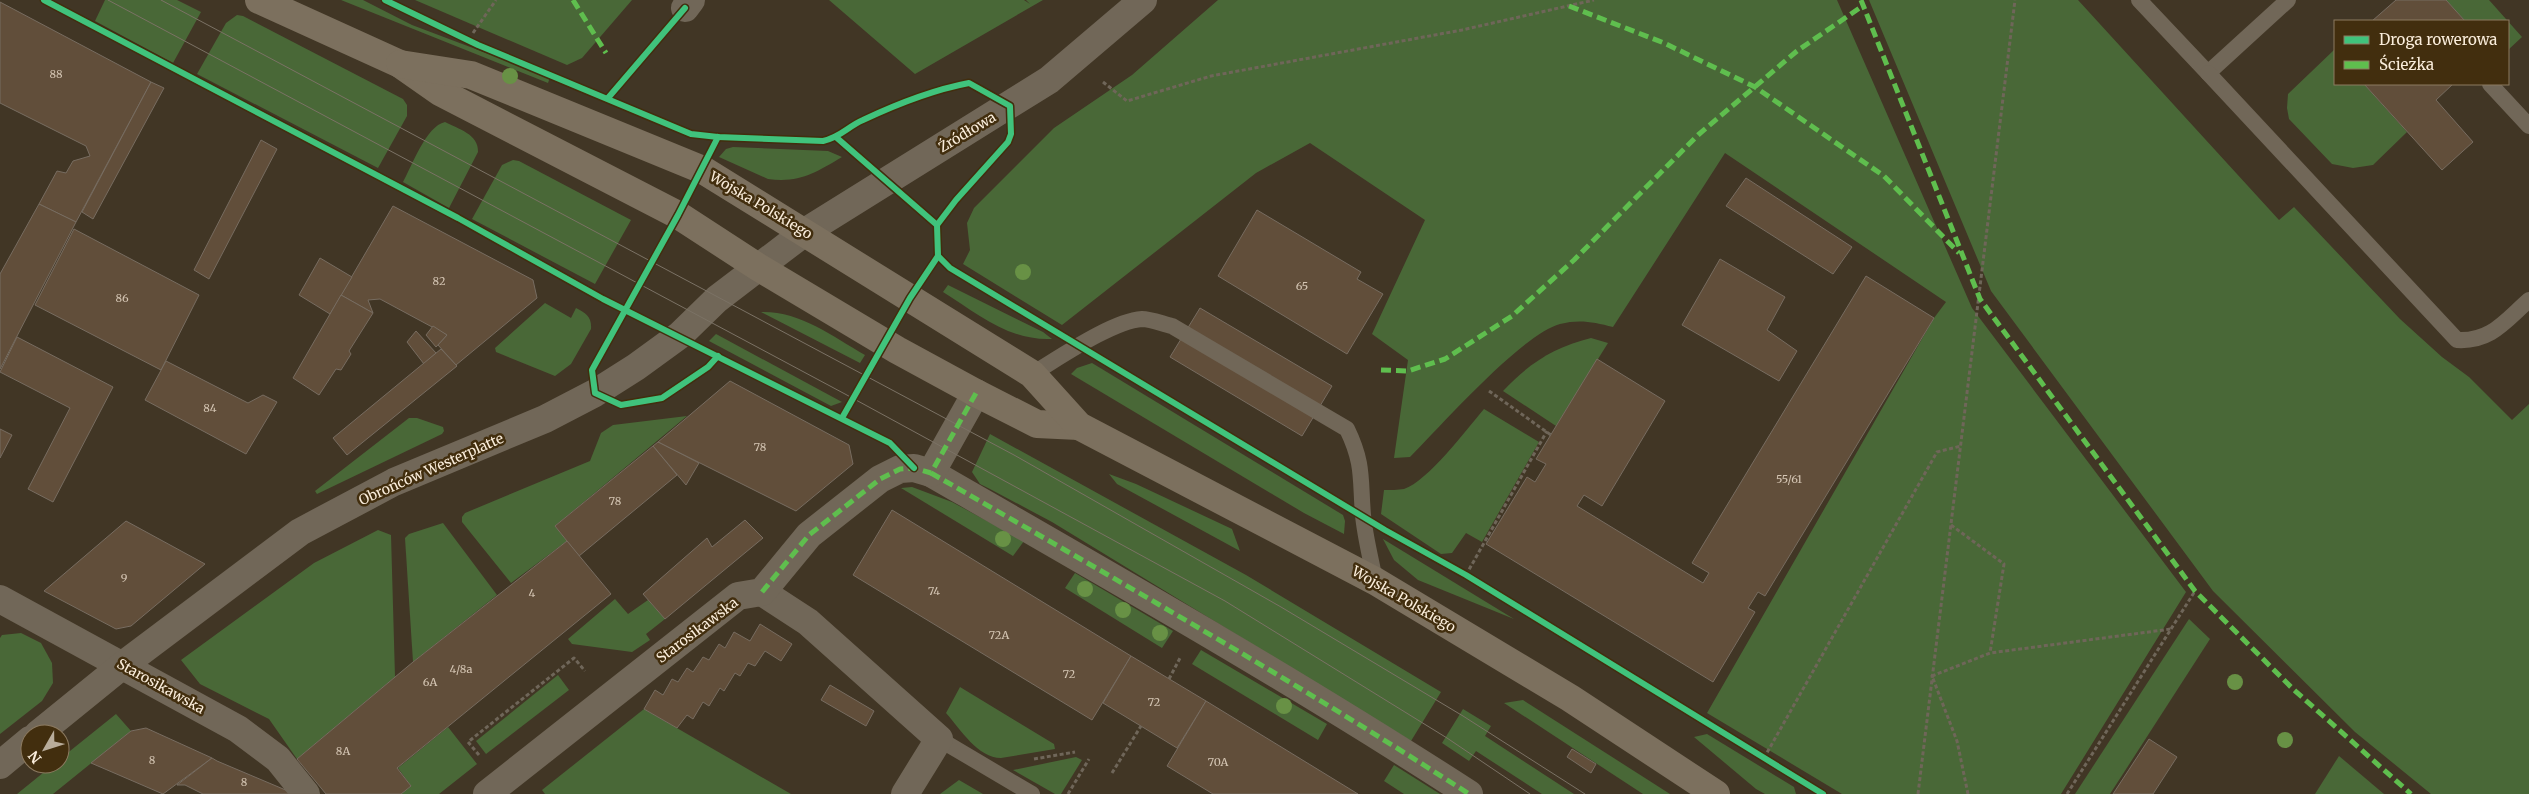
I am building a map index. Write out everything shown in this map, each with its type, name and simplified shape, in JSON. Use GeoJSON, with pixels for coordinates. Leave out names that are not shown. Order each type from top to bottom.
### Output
{"type":"FeatureCollection","features":[{"type":"Feature","properties":{"kind":"main road","name":"Wojska Polskiego"},"geometry":{"type":"LineString","coordinates":[[259,0],[400,64],[440,92],[678,215],[758,267],[897,350],[976,393],[1037,424],[1079,426]]}},
{"type":"Feature","properties":{"kind":"main road","name":"Wojska Polskiego"},"geometry":{"type":"LineString","coordinates":[[400,64],[471,75],[681,159],[703,170],[1032,374],[1079,426],[1375,580],[1570,698],[1716,794]]}},
{"type":"Feature","properties":{"kind":"street","name":"Źródłowa"},"geometry":{"type":"LineString","coordinates":[[805,232],[1048,80],[1143,0]]}},
{"type":"Feature","properties":{"kind":"street","name":"Obrońców Westerplatte"},"geometry":{"type":"LineString","coordinates":[[50,724],[123,665],[300,532],[394,482],[545,419],[595,393],[680,335],[718,299],[805,232]]}},
{"type":"Feature","properties":{"kind":"street"},"geometry":{"type":"LineString","coordinates":[[931,473],[976,393]]}},
{"type":"Feature","properties":{"kind":"street"},"geometry":{"type":"LineString","coordinates":[[905,794],[939,738],[808,622],[762,592],[809,535],[880,479],[900,469],[914,468],[931,473],[1200,627],[1367,728],[1469,794]]}},
{"type":"Feature","properties":{"kind":"street","name":"Starosikawska"},"geometry":{"type":"LineString","coordinates":[[487,794],[738,596],[762,592]]}},
{"type":"Feature","properties":{"kind":"street","name":"Starosikawska"},"geometry":{"type":"LineString","coordinates":[[0,599],[238,729],[278,759],[306,794]]}},
{"type":"Feature","properties":{"kind":"street"},"geometry":{"type":"LineString","coordinates":[[0,765],[20,748]]}},
{"type":"Feature","properties":{"kind":"lane"},"geometry":{"type":"LineString","coordinates":[[2139,0],[2445,331],[2456,340],[2470,341],[2488,336],[2529,300]]}},
{"type":"Feature","properties":{"kind":"lane"},"geometry":{"type":"LineString","coordinates":[[2208,73],[2288,0]]}},
{"type":"Feature","properties":{"kind":"lane"},"geometry":{"type":"LineString","coordinates":[[2491,85],[2529,126]]}},
{"type":"Feature","properties":{"kind":"lane"},"geometry":{"type":"LineString","coordinates":[[1032,374],[1090,340],[1130,321],[1144,319],[1172,326],[1346,428],[1357,449],[1362,479],[1363,516],[1375,580]]}},
{"type":"Feature","properties":{"kind":"lane"},"geometry":{"type":"LineString","coordinates":[[939,738],[1032,794]]}},
{"type":"Feature","properties":{"kind":"path"},"geometry":{"type":"LineString","coordinates":[[473,33],[496,0]]}},
{"type":"Feature","properties":{"kind":"path"},"geometry":{"type":"LineString","coordinates":[[1103,82],[1127,101],[1211,76],[1462,30],[1594,0]]}},
{"type":"Feature","properties":{"kind":"path"},"geometry":{"type":"LineString","coordinates":[[1918,794],[2015,0]]}},
{"type":"Feature","properties":{"kind":"path"},"geometry":{"type":"LineString","coordinates":[[1489,391],[1551,435]]}},
{"type":"Feature","properties":{"kind":"path"},"geometry":{"type":"LineString","coordinates":[[1466,575],[1547,431]]}},
{"type":"Feature","properties":{"kind":"path"},"geometry":{"type":"LineString","coordinates":[[1764,758],[1937,452],[1961,446]]}},
{"type":"Feature","properties":{"kind":"path"},"geometry":{"type":"LineString","coordinates":[[1951,525],[2004,564],[1990,653]]}},
{"type":"Feature","properties":{"kind":"path"},"geometry":{"type":"LineString","coordinates":[[2067,794],[2195,591]]}},
{"type":"Feature","properties":{"kind":"path"},"geometry":{"type":"LineString","coordinates":[[1932,676],[1990,653],[2171,629]]}},
{"type":"Feature","properties":{"kind":"path"},"geometry":{"type":"LineString","coordinates":[[480,756],[468,742],[574,658],[586,672]]}},
{"type":"Feature","properties":{"kind":"path"},"geometry":{"type":"LineString","coordinates":[[1932,676],[1957,741],[1968,794]]}},
{"type":"Feature","properties":{"kind":"path"},"geometry":{"type":"LineString","coordinates":[[1112,773],[1141,726]]}},
{"type":"Feature","properties":{"kind":"path"},"geometry":{"type":"LineString","coordinates":[[1068,794],[1089,759]]}},
{"type":"Feature","properties":{"kind":"green space"},"geometry":{"type":"Polygon","coordinates":[[[105,0],[177,0],[201,12],[173,63],[95,21],[105,0]]]}},
{"type":"Feature","properties":{"kind":"green space"},"geometry":{"type":"Polygon","coordinates":[[[341,0],[363,0],[412,25],[550,77],[548,83],[341,0]]]}},
{"type":"Feature","properties":{"kind":"green space"},"geometry":{"type":"Polygon","coordinates":[[[415,0],[632,0],[582,58],[567,65],[415,0]]]}},
{"type":"Feature","properties":{"kind":"green space"},"geometry":{"type":"Polygon","coordinates":[[[829,0],[1024,0],[1030,4],[1026,0],[1043,0],[915,74],[829,0]]]}},
{"type":"Feature","properties":{"kind":"green space"},"geometry":{"type":"Polygon","coordinates":[[[1218,0],[1837,0],[1972,308],[2186,592],[2061,794],[1842,794],[1707,713],[1934,318],[1946,302],[1725,153],[1613,327],[1580,321],[1560,324],[1544,331],[1504,362],[1410,457],[1394,458],[1408,360],[1372,334],[1425,220],[1310,143],[1256,173],[1062,325],[963,264],[970,250],[967,223],[974,208],[1054,128],[1132,75],[1218,0]]]}},
{"type":"Feature","properties":{"kind":"green space"},"geometry":{"type":"Polygon","coordinates":[[[1869,0],[2078,0],[2279,220],[2294,207],[2400,319],[2442,357],[2469,377],[2512,420],[2529,404],[2529,794],[2431,794],[2355,732],[2213,591],[1991,291],[1869,0]]]}},
{"type":"Feature","properties":{"kind":"green space"},"geometry":{"type":"Polygon","coordinates":[[[2446,0],[2489,0],[2507,20],[2464,20],[2446,0]]]}},
{"type":"Feature","properties":{"kind":"green space"},"geometry":{"type":"Polygon","coordinates":[[[237,15],[243,16],[403,99],[407,105],[407,116],[378,168],[197,74],[226,23],[237,15]]]}},
{"type":"Feature","properties":{"kind":"green space"},"geometry":{"type":"Polygon","coordinates":[[[2509,22],[2522,37],[2509,49],[2509,22]]]}},
{"type":"Feature","properties":{"kind":"green space"},"geometry":{"type":"Polygon","coordinates":[[[2334,50],[2334,85],[2365,85],[2407,132],[2373,165],[2353,168],[2332,164],[2289,119],[2287,108],[2288,94],[2334,50]]]}},
{"type":"Feature","properties":{"kind":"green space"},"geometry":{"type":"Polygon","coordinates":[[[445,122],[471,136],[475,141],[478,152],[449,208],[403,182],[426,139],[438,125],[445,122]]]}},
{"type":"Feature","properties":{"kind":"green space"},"geometry":{"type":"Polygon","coordinates":[[[733,147],[828,151],[842,157],[807,176],[789,180],[768,179],[719,157],[726,149],[733,147]]]}},
{"type":"Feature","properties":{"kind":"green space"},"geometry":{"type":"Polygon","coordinates":[[[513,160],[519,161],[631,220],[595,284],[472,219],[502,165],[513,160]]]}},
{"type":"Feature","properties":{"kind":"green space"},"geometry":{"type":"Polygon","coordinates":[[[948,285],[1043,332],[1052,339],[1022,336],[994,324],[943,292],[948,285]]]}},
{"type":"Feature","properties":{"kind":"green space"},"geometry":{"type":"Polygon","coordinates":[[[545,303],[571,318],[576,308],[588,316],[591,325],[591,329],[571,364],[555,376],[496,352],[495,348],[545,303]]]}},
{"type":"Feature","properties":{"kind":"green space"},"geometry":{"type":"Polygon","coordinates":[[[761,312],[775,313],[802,320],[865,355],[860,363],[761,312]]]}},
{"type":"Feature","properties":{"kind":"green space"},"geometry":{"type":"Polygon","coordinates":[[[716,334],[842,402],[831,406],[709,341],[716,334]]]}},
{"type":"Feature","properties":{"kind":"green space"},"geometry":{"type":"Polygon","coordinates":[[[1591,338],[1608,343],[1556,426],[1503,391],[1512,381],[1542,358],[1565,346],[1591,338]]]}},
{"type":"Feature","properties":{"kind":"green space"},"geometry":{"type":"Polygon","coordinates":[[[1092,363],[1343,515],[1345,521],[1344,534],[1304,513],[1071,374],[1077,368],[1092,363]]]}},
{"type":"Feature","properties":{"kind":"green space"},"geometry":{"type":"Polygon","coordinates":[[[1484,409],[1539,442],[1482,542],[1466,533],[1452,553],[1441,554],[1381,514],[1384,490],[1404,489],[1424,476],[1446,454],[1484,409]]]}},
{"type":"Feature","properties":{"kind":"green space"},"geometry":{"type":"Polygon","coordinates":[[[687,416],[555,526],[567,541],[511,583],[462,522],[462,517],[465,513],[590,461],[601,433],[613,425],[687,416]]]}},
{"type":"Feature","properties":{"kind":"green space"},"geometry":{"type":"Polygon","coordinates":[[[409,418],[417,418],[443,427],[444,431],[442,434],[317,494],[315,491],[409,418]]]}},
{"type":"Feature","properties":{"kind":"green space"},"geometry":{"type":"Polygon","coordinates":[[[990,434],[1246,575],[1441,692],[1411,741],[1052,522],[980,484],[972,472],[990,434]]]}},
{"type":"Feature","properties":{"kind":"green space"},"geometry":{"type":"Polygon","coordinates":[[[1109,474],[1136,484],[1232,529],[1240,551],[1117,484],[1109,474]]]}},
{"type":"Feature","properties":{"kind":"green space"},"geometry":{"type":"Polygon","coordinates":[[[912,487],[952,502],[1024,541],[1013,556],[901,488],[912,487]]]}},
{"type":"Feature","properties":{"kind":"green space"},"geometry":{"type":"Polygon","coordinates":[[[443,523],[497,595],[413,662],[405,538],[409,534],[443,523]]]}},
{"type":"Feature","properties":{"kind":"green space"},"geometry":{"type":"Polygon","coordinates":[[[378,530],[391,535],[395,677],[297,759],[269,719],[200,684],[181,660],[314,563],[378,530]]]}},
{"type":"Feature","properties":{"kind":"green space"},"geometry":{"type":"Polygon","coordinates":[[[1383,539],[1514,619],[1418,580],[1394,560],[1383,539]]]}},
{"type":"Feature","properties":{"kind":"green space"},"geometry":{"type":"Polygon","coordinates":[[[1075,573],[1173,631],[1162,648],[1065,588],[1075,573]]]}},
{"type":"Feature","properties":{"kind":"green space"},"geometry":{"type":"Polygon","coordinates":[[[615,599],[628,614],[648,600],[665,619],[646,634],[650,640],[632,652],[572,644],[568,639],[615,599]]]}},
{"type":"Feature","properties":{"kind":"green space"},"geometry":{"type":"Polygon","coordinates":[[[2189,619],[2210,639],[2110,794],[2075,794],[2189,619]]]}},
{"type":"Feature","properties":{"kind":"green space"},"geometry":{"type":"Polygon","coordinates":[[[21,633],[41,643],[52,663],[53,683],[42,701],[0,734],[0,638],[2,635],[21,633]]]}},
{"type":"Feature","properties":{"kind":"green space"},"geometry":{"type":"Polygon","coordinates":[[[1201,650],[1327,724],[1318,740],[1192,664],[1201,650]]]}},
{"type":"Feature","properties":{"kind":"green space"},"geometry":{"type":"Polygon","coordinates":[[[558,675],[569,690],[486,754],[476,741],[558,675]]]}},
{"type":"Feature","properties":{"kind":"green space"},"geometry":{"type":"Polygon","coordinates":[[[960,687],[1054,744],[1055,749],[1001,758],[993,757],[977,748],[946,713],[960,687]]]}},
{"type":"Feature","properties":{"kind":"green space"},"geometry":{"type":"Polygon","coordinates":[[[1523,700],[1670,794],[1643,794],[1504,703],[1523,700]]]}},
{"type":"Feature","properties":{"kind":"green space"},"geometry":{"type":"Polygon","coordinates":[[[644,709],[791,794],[545,794],[542,790],[644,709]]]}},
{"type":"Feature","properties":{"kind":"green space"},"geometry":{"type":"Polygon","coordinates":[[[1463,709],[1491,726],[1485,736],[1574,794],[1542,794],[1476,751],[1469,761],[1442,743],[1463,709]]]}},
{"type":"Feature","properties":{"kind":"green space"},"geometry":{"type":"Polygon","coordinates":[[[116,714],[131,731],[53,794],[17,794],[42,774],[70,774],[70,751],[116,714]]]}},
{"type":"Feature","properties":{"kind":"green space"},"geometry":{"type":"Polygon","coordinates":[[[448,727],[477,764],[439,794],[401,794],[411,786],[398,768],[448,727]]]}},
{"type":"Feature","properties":{"kind":"green space"},"geometry":{"type":"Polygon","coordinates":[[[1707,734],[1794,787],[1796,794],[1765,794],[1756,789],[1694,737],[1707,734]]]}},
{"type":"Feature","properties":{"kind":"green space"},"geometry":{"type":"Polygon","coordinates":[[[2339,756],[2384,794],[2315,794],[2339,756]]]}},
{"type":"Feature","properties":{"kind":"green space"},"geometry":{"type":"Polygon","coordinates":[[[1076,757],[1082,760],[1061,794],[1055,794],[1013,770],[1076,757]]]}},
{"type":"Feature","properties":{"kind":"green space"},"geometry":{"type":"Polygon","coordinates":[[[1394,765],[1440,794],[1404,794],[1384,781],[1394,765]]]}},
{"type":"Feature","properties":{"kind":"green space"},"geometry":{"type":"Polygon","coordinates":[[[959,780],[983,794],[940,794],[959,780]]]}},
{"type":"Feature","properties":{"kind":"building"},"geometry":{"type":"Polygon","coordinates":[[[2396,0],[2446,0],[2464,20],[2373,20],[2396,0]]]}},
{"type":"Feature","properties":{"kind":"building"},"geometry":{"type":"Polygon","coordinates":[[[0,2],[151,82],[76,222],[39,204],[57,171],[66,173],[73,161],[90,156],[86,146],[0,103],[0,2]]]}},
{"type":"Feature","properties":{"kind":"building"},"geometry":{"type":"Polygon","coordinates":[[[151,82],[164,88],[93,219],[82,212],[151,82]]]}},
{"type":"Feature","properties":{"kind":"building"},"geometry":{"type":"Polygon","coordinates":[[[2365,85],[2452,85],[2436,100],[2473,142],[2442,170],[2365,85]]]}},
{"type":"Feature","properties":{"kind":"building"},"geometry":{"type":"Polygon","coordinates":[[[261,140],[277,149],[209,279],[194,270],[261,140]]]}},
{"type":"Feature","properties":{"kind":"building"},"geometry":{"type":"Polygon","coordinates":[[[1746,178],[1852,247],[1833,274],[1726,206],[1746,178]]]}},
{"type":"Feature","properties":{"kind":"building"},"geometry":{"type":"Polygon","coordinates":[[[39,204],[76,222],[0,369],[0,274],[39,204]]]}},
{"type":"Feature","properties":{"kind":"building"},"geometry":{"type":"Polygon","coordinates":[[[393,206],[533,280],[537,298],[456,365],[438,345],[447,335],[380,299],[368,300],[373,313],[341,295],[393,206]]]}},
{"type":"Feature","properties":{"kind":"building"},"geometry":{"type":"Polygon","coordinates":[[[1257,210],[1361,272],[1357,279],[1383,294],[1347,354],[1218,276],[1257,210]]]}},
{"type":"Feature","properties":{"kind":"building"},"geometry":{"type":"Polygon","coordinates":[[[74,229],[199,295],[161,370],[35,305],[74,229]]]}},
{"type":"Feature","properties":{"kind":"building"},"geometry":{"type":"Polygon","coordinates":[[[320,258],[352,277],[330,314],[299,295],[320,258]]]}},
{"type":"Feature","properties":{"kind":"building"},"geometry":{"type":"Polygon","coordinates":[[[1720,259],[1785,297],[1767,330],[1797,351],[1779,381],[1682,325],[1720,259]]]}},
{"type":"Feature","properties":{"kind":"building"},"geometry":{"type":"Polygon","coordinates":[[[1866,276],[1934,318],[1765,596],[1758,592],[1748,608],[1755,612],[1713,682],[1486,544],[1527,477],[1535,482],[1546,464],[1536,459],[1597,359],[1665,401],[1602,506],[1584,495],[1577,506],[1703,583],[1709,573],[1692,563],[1866,276]]]}},
{"type":"Feature","properties":{"kind":"building"},"geometry":{"type":"Polygon","coordinates":[[[341,295],[373,313],[349,351],[351,354],[341,370],[336,369],[319,395],[293,378],[341,295]]]}},
{"type":"Feature","properties":{"kind":"building"},"geometry":{"type":"Polygon","coordinates":[[[1200,308],[1332,386],[1302,436],[1170,357],[1200,308]]]}},
{"type":"Feature","properties":{"kind":"building"},"geometry":{"type":"Polygon","coordinates":[[[433,326],[447,335],[436,347],[426,335],[433,326]]]}},
{"type":"Feature","properties":{"kind":"building"},"geometry":{"type":"Polygon","coordinates":[[[416,331],[436,353],[424,364],[407,342],[416,331]]]}},
{"type":"Feature","properties":{"kind":"building"},"geometry":{"type":"Polygon","coordinates":[[[17,337],[113,387],[53,502],[28,489],[70,408],[0,372],[17,337]]]}},
{"type":"Feature","properties":{"kind":"building"},"geometry":{"type":"Polygon","coordinates":[[[441,349],[457,366],[347,455],[333,438],[441,349]]]}},
{"type":"Feature","properties":{"kind":"building"},"geometry":{"type":"Polygon","coordinates":[[[166,361],[248,403],[263,395],[277,402],[246,454],[145,400],[166,361]]]}},
{"type":"Feature","properties":{"kind":"building"},"geometry":{"type":"Polygon","coordinates":[[[730,381],[849,445],[853,464],[796,511],[658,442],[730,381]]]}},
{"type":"Feature","properties":{"kind":"building"},"geometry":{"type":"Polygon","coordinates":[[[0,429],[12,435],[0,458],[0,429]]]}},
{"type":"Feature","properties":{"kind":"building"},"geometry":{"type":"Polygon","coordinates":[[[658,442],[699,463],[686,485],[653,446],[658,442]]]}},
{"type":"Feature","properties":{"kind":"building"},"geometry":{"type":"Polygon","coordinates":[[[653,446],[677,475],[579,556],[555,526],[653,446]]]}},
{"type":"Feature","properties":{"kind":"building"},"geometry":{"type":"Polygon","coordinates":[[[892,510],[1131,656],[1092,720],[853,575],[892,510]]]}},
{"type":"Feature","properties":{"kind":"building"},"geometry":{"type":"Polygon","coordinates":[[[745,520],[763,538],[665,619],[643,594],[707,538],[712,547],[745,520]]]}},
{"type":"Feature","properties":{"kind":"building"},"geometry":{"type":"Polygon","coordinates":[[[126,521],[205,564],[131,626],[116,629],[44,591],[126,521]]]}},
{"type":"Feature","properties":{"kind":"building"},"geometry":{"type":"Polygon","coordinates":[[[567,541],[611,594],[397,768],[411,786],[401,794],[326,794],[297,759],[413,662],[567,541]]]}},
{"type":"Feature","properties":{"kind":"building"},"geometry":{"type":"Polygon","coordinates":[[[760,624],[792,644],[781,661],[765,651],[755,666],[748,663],[740,676],[735,673],[724,691],[720,688],[709,706],[703,702],[693,719],[687,715],[677,728],[644,709],[655,690],[663,695],[672,679],[678,682],[687,668],[693,672],[703,657],[709,660],[719,644],[725,648],[734,632],[750,641],[760,624]]]}},
{"type":"Feature","properties":{"kind":"building"},"geometry":{"type":"Polygon","coordinates":[[[1131,656],[1206,701],[1177,748],[1103,703],[1131,656]]]}},
{"type":"Feature","properties":{"kind":"building"},"geometry":{"type":"Polygon","coordinates":[[[830,685],[874,711],[866,726],[821,700],[830,685]]]}},
{"type":"Feature","properties":{"kind":"building"},"geometry":{"type":"Polygon","coordinates":[[[1206,701],[1358,794],[1213,794],[1167,766],[1206,701]]]}},
{"type":"Feature","properties":{"kind":"building"},"geometry":{"type":"Polygon","coordinates":[[[146,728],[212,758],[163,794],[91,763],[131,731],[146,728]]]}},
{"type":"Feature","properties":{"kind":"building"},"geometry":{"type":"Polygon","coordinates":[[[2149,739],[2177,757],[2153,794],[2113,794],[2149,739]]]}},
{"type":"Feature","properties":{"kind":"building"},"geometry":{"type":"Polygon","coordinates":[[[1572,749],[1596,764],[1591,773],[1567,757],[1572,749]]]}},
{"type":"Feature","properties":{"kind":"building"},"geometry":{"type":"Polygon","coordinates":[[[212,758],[295,794],[203,794],[185,785],[177,785],[212,758]]]}},
{"type":"Feature","properties":{"kind":"tram line"},"geometry":{"type":"LineString","coordinates":[[108,0],[845,394],[1225,601],[1447,738],[1530,794]]}},
{"type":"Feature","properties":{"kind":"tram line"},"geometry":{"type":"LineString","coordinates":[[161,0],[1014,455],[1281,607],[1463,716],[1585,794]]}},
{"type":"Feature","properties":{"kind":"marked path"},"geometry":{"type":"LineString","coordinates":[[573,0],[606,53]]}},
{"type":"Feature","properties":{"kind":"marked path"},"geometry":{"type":"LineString","coordinates":[[1861,0],[1980,299],[2195,591],[2293,689],[2411,794]]}},
{"type":"Feature","properties":{"kind":"marked path"},"geometry":{"type":"LineString","coordinates":[[1381,370],[1408,371],[1445,359],[1512,316],[1574,260],[1698,135],[1797,51],[1864,5]]}},
{"type":"Feature","properties":{"kind":"marked path"},"geometry":{"type":"LineString","coordinates":[[1569,6],[1664,43],[1755,87],[1884,176],[1959,253]]}},
{"type":"Feature","properties":{"kind":"marked path"},"geometry":{"type":"LineString","coordinates":[[762,592],[809,535],[880,479],[900,469],[914,468],[931,473],[976,393]]}},
{"type":"Feature","properties":{"kind":"marked path"},"geometry":{"type":"LineString","coordinates":[[931,473],[1269,670],[1469,794]]}},
{"type":"Feature","properties":{"kind":"cycle path"},"geometry":{"type":"LineString","coordinates":[[44,0],[458,218],[603,299],[890,443],[914,468]]}},
{"type":"Feature","properties":{"kind":"cycle path"},"geometry":{"type":"LineString","coordinates":[[385,0],[478,45],[691,134],[718,137],[823,141],[835,137],[863,120],[902,103],[942,89],[969,83],[1010,106],[1011,134],[1008,142],[956,200],[937,225],[938,256],[950,268],[1385,530],[1466,575],[1823,794]]}},
{"type":"Feature","properties":{"kind":"cycle path"},"geometry":{"type":"LineString","coordinates":[[608,98],[685,8]]}},
{"type":"Feature","properties":{"kind":"cycle path"},"geometry":{"type":"LineString","coordinates":[[718,137],[678,215],[592,370],[595,393],[621,405],[662,398],[708,367],[718,356]]}},
{"type":"Feature","properties":{"kind":"cycle path"},"geometry":{"type":"LineString","coordinates":[[837,138],[937,225]]}},
{"type":"Feature","properties":{"kind":"cycle path"},"geometry":{"type":"LineString","coordinates":[[842,418],[910,298],[938,256]]}}]}
